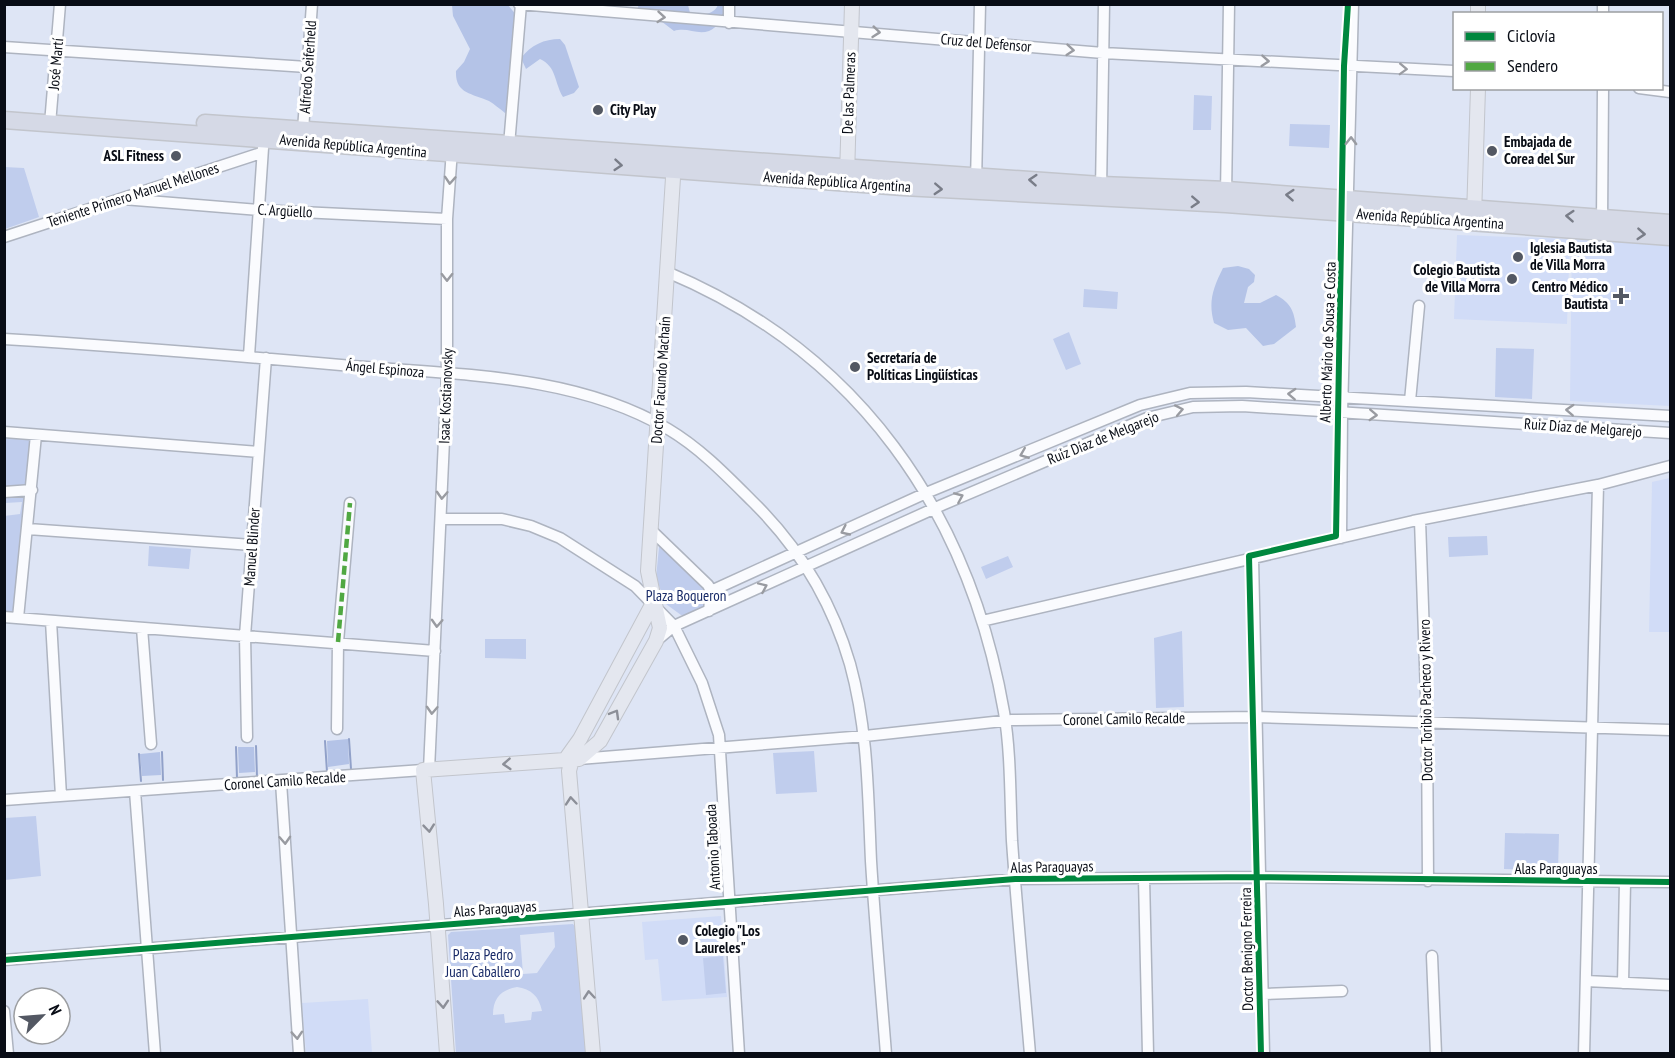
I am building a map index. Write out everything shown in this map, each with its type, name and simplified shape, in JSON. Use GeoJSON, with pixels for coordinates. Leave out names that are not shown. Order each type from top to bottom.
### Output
{"type":"FeatureCollection","features":[{"type":"Feature","properties":{"kind":"highway","name":"Avenida República Argentina"},"geometry":{"type":"LineString","coordinates":[[4,111],[264,146],[509,145],[674,163],[690,160],[753,164],[757,162],[847,175]]}},
{"type":"Feature","properties":{"kind":"highway","name":"Avenida República Argentina"},"geometry":{"type":"LineString","coordinates":[[4,120],[51,119],[303,130],[452,147],[976,184],[1226,197],[1602,225],[1671,223]]}},
{"type":"Feature","properties":{"kind":"highway"},"geometry":{"type":"LineString","coordinates":[[264,146],[275,134],[297,134],[303,130]]}},
{"type":"Feature","properties":{"kind":"highway","name":"Avenida República Argentina"},"geometry":{"type":"LineString","coordinates":[[1348,206],[1441,220],[1450,216],[1475,216]]}},
{"type":"Feature","properties":{"kind":"highway","name":"Avenida República Argentina"},"geometry":{"type":"LineString","coordinates":[[1602,225],[1671,237]]}},
{"type":"Feature","properties":{"kind":"main road","name":"De las Palmeras"},"geometry":{"type":"LineString","coordinates":[[847,175],[852,4]]}},
{"type":"Feature","properties":{"kind":"main road"},"geometry":{"type":"LineString","coordinates":[[1475,216],[1478,90]]}},
{"type":"Feature","properties":{"kind":"main road","name":"Doctor Facundo Machaín"},"geometry":{"type":"LineString","coordinates":[[572,759],[600,741],[656,641],[660,627],[653,603],[648,571],[674,163]]}},
{"type":"Feature","properties":{"kind":"main road"},"geometry":{"type":"LineString","coordinates":[[593,1053],[568,771],[580,739],[653,603]]}},
{"type":"Feature","properties":{"kind":"main road","name":"Coronel Camilo Recalde"},"geometry":{"type":"LineString","coordinates":[[426,770],[572,759]]}},
{"type":"Feature","properties":{"kind":"main road"},"geometry":{"type":"LineString","coordinates":[[426,770],[447,1053]]}},
{"type":"Feature","properties":{"kind":"street","name":"José Martí"},"geometry":{"type":"LineString","coordinates":[[51,119],[60,4]]}},
{"type":"Feature","properties":{"kind":"street","name":"Alfredo Seiferheld"},"geometry":{"type":"LineString","coordinates":[[303,130],[312,4]]}},
{"type":"Feature","properties":{"kind":"street"},"geometry":{"type":"LineString","coordinates":[[729,4],[729,23]]}},
{"type":"Feature","properties":{"kind":"street"},"geometry":{"type":"LineString","coordinates":[[976,184],[980,4]]}},
{"type":"Feature","properties":{"kind":"street"},"geometry":{"type":"LineString","coordinates":[[1101,191],[1104,4]]}},
{"type":"Feature","properties":{"kind":"street"},"geometry":{"type":"LineString","coordinates":[[1226,197],[1230,4]]}},
{"type":"Feature","properties":{"kind":"street","name":"Alberto Mário de Sousa e Costa"},"geometry":{"type":"LineString","coordinates":[[1341,538],[1342,397],[1353,4]]}},
{"type":"Feature","properties":{"kind":"street"},"geometry":{"type":"LineString","coordinates":[[509,145],[520,5]]}},
{"type":"Feature","properties":{"kind":"street","name":"Cruz del Defensor"},"geometry":{"type":"LineString","coordinates":[[520,5],[729,23],[851,30],[1103,53],[1453,71]]}},
{"type":"Feature","properties":{"kind":"street"},"geometry":{"type":"LineString","coordinates":[[4,46],[308,67]]}},
{"type":"Feature","properties":{"kind":"street"},"geometry":{"type":"LineString","coordinates":[[1602,225],[1603,90]]}},
{"type":"Feature","properties":{"kind":"street"},"geometry":{"type":"LineString","coordinates":[[1655,90],[1671,92]]}},
{"type":"Feature","properties":{"kind":"street"},"geometry":{"type":"LineString","coordinates":[[249,356],[264,146]]}},
{"type":"Feature","properties":{"kind":"street","name":"Teniente Primero Manuel Mellones"},"geometry":{"type":"LineString","coordinates":[[4,237],[123,199],[264,146]]}},
{"type":"Feature","properties":{"kind":"street","name":"Isaac Kostianovsky"},"geometry":{"type":"LineString","coordinates":[[426,770],[435,651],[441,519],[447,374],[447,219],[452,147]]}},
{"type":"Feature","properties":{"kind":"street","name":"C. Argüello"},"geometry":{"type":"LineString","coordinates":[[123,199],[259,210],[447,219]]}},
{"type":"Feature","properties":{"kind":"street"},"geometry":{"type":"LineString","coordinates":[[668,272],[718,295],[750,314],[825,371],[883,430],[926,493],[971,586],[982,621],[1005,721],[1015,879],[1030,1053]]}},
{"type":"Feature","properties":{"kind":"street"},"geometry":{"type":"LineString","coordinates":[[1410,401],[1419,306]]}},
{"type":"Feature","properties":{"kind":"street","name":"Ángel Espinoza"},"geometry":{"type":"LineString","coordinates":[[4,339],[249,356],[525,381],[562,389],[623,408],[658,424],[713,463],[757,506],[807,567],[841,636],[857,689],[865,736],[886,1053]]}},
{"type":"Feature","properties":{"kind":"street","name":"Manuel Blinder"},"geometry":{"type":"LineString","coordinates":[[247,737],[245,636],[266,358]]}},
{"type":"Feature","properties":{"kind":"street"},"geometry":{"type":"LineString","coordinates":[[1214,392],[1214,406]]}},
{"type":"Feature","properties":{"kind":"street","name":"Ruiz Díaz de Melgarejo"},"geometry":{"type":"LineString","coordinates":[[711,591],[926,493],[1140,405],[1170,397],[1214,392],[1671,416]]}},
{"type":"Feature","properties":{"kind":"street"},"geometry":{"type":"LineString","coordinates":[[1480,422],[1482,405]]}},
{"type":"Feature","properties":{"kind":"street","name":"Ruiz Díaz de Melgarejo"},"geometry":{"type":"LineString","coordinates":[[656,641],[674,626],[934,509],[1105,435],[1170,412],[1214,406],[1671,433]]}},
{"type":"Feature","properties":{"kind":"street"},"geometry":{"type":"LineString","coordinates":[[1594,429],[1596,412]]}},
{"type":"Feature","properties":{"kind":"street"},"geometry":{"type":"LineString","coordinates":[[1100,423],[1105,435]]}},
{"type":"Feature","properties":{"kind":"street"},"geometry":{"type":"LineString","coordinates":[[4,432],[258,452]]}},
{"type":"Feature","properties":{"kind":"street"},"geometry":{"type":"LineString","coordinates":[[18,618],[36,435]]}},
{"type":"Feature","properties":{"kind":"street"},"geometry":{"type":"LineString","coordinates":[[982,621],[1420,520],[1598,485],[1671,466]]}},
{"type":"Feature","properties":{"kind":"street"},"geometry":{"type":"LineString","coordinates":[[1584,1053],[1598,485]]}},
{"type":"Feature","properties":{"kind":"street"},"geometry":{"type":"LineString","coordinates":[[4,492],[32,490]]}},
{"type":"Feature","properties":{"kind":"street"},"geometry":{"type":"LineString","coordinates":[[337,729],[338,642],[350,502]]}},
{"type":"Feature","properties":{"kind":"street","name":"Antonio Taboada"},"geometry":{"type":"LineString","coordinates":[[441,519],[502,519],[531,526],[592,556],[635,586],[674,626],[702,683],[720,746],[739,1053]]}},
{"type":"Feature","properties":{"kind":"street","name":"Doctor Toribio Pacheco y Rivero"},"geometry":{"type":"LineString","coordinates":[[1420,520],[1427,723],[1428,881]]}},
{"type":"Feature","properties":{"kind":"street"},"geometry":{"type":"LineString","coordinates":[[28,529],[252,545]]}},
{"type":"Feature","properties":{"kind":"street"},"geometry":{"type":"LineString","coordinates":[[651,530],[711,591],[709,611]]}},
{"type":"Feature","properties":{"kind":"street","name":"Doctor Benigno Ferreira"},"geometry":{"type":"LineString","coordinates":[[1253,559],[1264,1053]]}},
{"type":"Feature","properties":{"kind":"street"},"geometry":{"type":"LineString","coordinates":[[4,617],[435,651]]}},
{"type":"Feature","properties":{"kind":"street"},"geometry":{"type":"LineString","coordinates":[[51,621],[61,796]]}},
{"type":"Feature","properties":{"kind":"street"},"geometry":{"type":"LineString","coordinates":[[142,628],[151,744]]}},
{"type":"Feature","properties":{"kind":"street","name":"Coronel Camilo Recalde"},"geometry":{"type":"LineString","coordinates":[[572,759],[865,736],[1005,721],[1258,718],[1593,730],[1671,730]]}},
{"type":"Feature","properties":{"kind":"street","name":"Coronel Camilo Recalde"},"geometry":{"type":"LineString","coordinates":[[4,800],[426,770]]}},
{"type":"Feature","properties":{"kind":"street"},"geometry":{"type":"LineString","coordinates":[[281,782],[299,1053]]}},
{"type":"Feature","properties":{"kind":"street"},"geometry":{"type":"LineString","coordinates":[[135,791],[155,1053]]}},
{"type":"Feature","properties":{"kind":"street"},"geometry":{"type":"LineString","coordinates":[[1144,878],[1148,1053]]}},
{"type":"Feature","properties":{"kind":"street","name":"Alas Paraguayas"},"geometry":{"type":"LineString","coordinates":[[4,960],[1015,879],[1671,882]]}},
{"type":"Feature","properties":{"kind":"street"},"geometry":{"type":"LineString","coordinates":[[1623,983],[1625,882]]}},
{"type":"Feature","properties":{"kind":"street"},"geometry":{"type":"LineString","coordinates":[[1432,956],[1436,1053]]}},
{"type":"Feature","properties":{"kind":"street"},"geometry":{"type":"LineString","coordinates":[[1586,981],[1671,985]]}},
{"type":"Feature","properties":{"kind":"street"},"geometry":{"type":"LineString","coordinates":[[1263,994],[1342,991]]}},
{"type":"Feature","properties":{"kind":"street"},"geometry":{"type":"LineString","coordinates":[[4,1011],[8,1053]]}},
{"type":"Feature","properties":{"kind":"shaded area"},"geometry":{"type":"Polygon","coordinates":[[[639,4],[688,5],[690,13],[698,14],[710,13],[718,5],[730,5],[731,10],[718,25],[709,31],[674,31],[657,18],[637,10],[639,4]]]}},
{"type":"Feature","properties":{"kind":"shaded area"},"geometry":{"type":"Polygon","coordinates":[[[452,5],[508,5],[517,16],[518,104],[505,113],[489,101],[466,92],[458,84],[456,71],[464,62],[470,49],[453,16],[452,5]]]}},
{"type":"Feature","properties":{"kind":"shaded area"},"geometry":{"type":"Polygon","coordinates":[[[560,39],[565,45],[579,87],[574,93],[563,97],[550,66],[546,62],[540,59],[526,69],[521,58],[538,44],[560,39]]]}},
{"type":"Feature","properties":{"kind":"shaded area","name":"Colegio Bautista de Villa Morra"},"geometry":{"type":"Polygon","coordinates":[[[1457,235],[1570,239],[1567,324],[1454,319],[1457,235]]]}},
{"type":"Feature","properties":{"kind":"shaded area","name":"Centro Médico Bautista"},"geometry":{"type":"Polygon","coordinates":[[[1572,238],[1670,243],[1670,406],[1570,401],[1572,238]]]}},
{"type":"Feature","properties":{"kind":"shaded area"},"geometry":{"type":"Polygon","coordinates":[[[1238,266],[1249,269],[1255,275],[1254,282],[1248,287],[1244,303],[1260,303],[1276,295],[1288,304],[1293,312],[1296,327],[1274,344],[1263,346],[1246,328],[1228,330],[1214,323],[1212,295],[1217,282],[1223,268],[1238,266]]]}},
{"type":"Feature","properties":{"kind":"shaded area"},"geometry":{"type":"Polygon","coordinates":[[[1670,478],[1670,632],[1649,632],[1652,482],[1670,478]]]}},
{"type":"Feature","properties":{"kind":"shaded area"},"geometry":{"type":"Polygon","coordinates":[[[348,739],[349,764],[328,767],[327,741],[348,739]]]}},
{"type":"Feature","properties":{"kind":"shaded area"},"geometry":{"type":"Polygon","coordinates":[[[238,747],[254,747],[255,772],[239,773],[238,747]]]}},
{"type":"Feature","properties":{"kind":"shaded area"},"geometry":{"type":"Polygon","coordinates":[[[160,752],[161,775],[142,776],[140,754],[160,752]]]}},
{"type":"Feature","properties":{"kind":"shaded area","name":"Colegio \"Los Laureles\""},"geometry":{"type":"Polygon","coordinates":[[[721,916],[727,997],[662,1001],[658,959],[645,960],[642,922],[721,916]]]}},
{"type":"Feature","properties":{"kind":"shaded area"},"geometry":{"type":"Polygon","coordinates":[[[368,999],[372,1053],[306,1053],[302,1003],[368,999]]]}},
{"type":"Feature","properties":{"kind":"green space"},"geometry":{"type":"Polygon","coordinates":[[[1194,95],[1212,96],[1211,130],[1193,130],[1194,95]]]}},
{"type":"Feature","properties":{"kind":"green space"},"geometry":{"type":"Polygon","coordinates":[[[1290,124],[1330,125],[1329,148],[1289,146],[1290,124]]]}},
{"type":"Feature","properties":{"kind":"green space"},"geometry":{"type":"Polygon","coordinates":[[[4,167],[24,168],[39,217],[5,229],[4,167]]]}},
{"type":"Feature","properties":{"kind":"green space"},"geometry":{"type":"Polygon","coordinates":[[[1084,289],[1118,292],[1117,309],[1083,307],[1084,289]]]}},
{"type":"Feature","properties":{"kind":"green space"},"geometry":{"type":"Polygon","coordinates":[[[1069,332],[1081,364],[1066,370],[1053,339],[1069,332]]]}},
{"type":"Feature","properties":{"kind":"green space"},"geometry":{"type":"Polygon","coordinates":[[[1496,348],[1534,349],[1532,399],[1495,397],[1496,348]]]}},
{"type":"Feature","properties":{"kind":"green space"},"geometry":{"type":"Polygon","coordinates":[[[5,436],[32,437],[27,486],[5,487],[5,436]]]}},
{"type":"Feature","properties":{"kind":"green space"},"geometry":{"type":"Polygon","coordinates":[[[26,495],[14,611],[5,612],[4,516],[20,514],[22,502],[5,503],[5,497],[26,495]]]}},
{"type":"Feature","properties":{"kind":"green space"},"geometry":{"type":"Polygon","coordinates":[[[1487,536],[1488,555],[1449,557],[1448,537],[1487,536]]]}},
{"type":"Feature","properties":{"kind":"green space"},"geometry":{"type":"Polygon","coordinates":[[[149,546],[191,549],[189,569],[148,566],[149,546]]]}},
{"type":"Feature","properties":{"kind":"green space","name":"Plaza Boqueron"},"geometry":{"type":"Polygon","coordinates":[[[661,546],[705,589],[708,594],[705,609],[688,616],[681,615],[666,604],[656,578],[659,547],[661,546]]]}},
{"type":"Feature","properties":{"kind":"green space"},"geometry":{"type":"Polygon","coordinates":[[[1008,556],[1013,567],[986,579],[981,567],[1008,556]]]}},
{"type":"Feature","properties":{"kind":"green space"},"geometry":{"type":"Polygon","coordinates":[[[1182,631],[1184,707],[1156,708],[1154,638],[1182,631]]]}},
{"type":"Feature","properties":{"kind":"green space"},"geometry":{"type":"Polygon","coordinates":[[[485,639],[526,639],[526,659],[485,658],[485,639]]]}},
{"type":"Feature","properties":{"kind":"green space"},"geometry":{"type":"Polygon","coordinates":[[[814,751],[817,792],[776,794],[773,753],[814,751]]]}},
{"type":"Feature","properties":{"kind":"green space"},"geometry":{"type":"Polygon","coordinates":[[[36,816],[41,876],[5,880],[5,818],[36,816]]]}},
{"type":"Feature","properties":{"kind":"green space"},"geometry":{"type":"Polygon","coordinates":[[[1505,833],[1559,834],[1558,871],[1504,869],[1505,833]]]}},
{"type":"Feature","properties":{"kind":"green space","name":"Plaza Pedro Juan Caballero"},"geometry":{"type":"Polygon","coordinates":[[[573,924],[576,928],[587,1053],[456,1053],[448,935],[451,932],[573,924]],[[554,932],[520,935],[523,974],[537,973],[555,947],[554,932]],[[517,987],[506,990],[494,1004],[493,1015],[504,1014],[505,1023],[531,1020],[532,1012],[542,1011],[534,994],[517,987]]]}},
{"type":"Feature","properties":{"kind":"green space"},"geometry":{"type":"Polygon","coordinates":[[[723,956],[726,993],[706,995],[703,958],[723,956]]]}},
{"type":"Feature","properties":{"kind":"waterway"},"geometry":{"type":"LineString","coordinates":[[349,739],[351,769]]}},
{"type":"Feature","properties":{"kind":"waterway"},"geometry":{"type":"LineString","coordinates":[[325,741],[327,772]]}},
{"type":"Feature","properties":{"kind":"waterway"},"geometry":{"type":"LineString","coordinates":[[256,746],[257,777]]}},
{"type":"Feature","properties":{"kind":"waterway"},"geometry":{"type":"LineString","coordinates":[[236,747],[237,778]]}},
{"type":"Feature","properties":{"kind":"waterway"},"geometry":{"type":"LineString","coordinates":[[162,752],[163,780]]}},
{"type":"Feature","properties":{"kind":"waterway"},"geometry":{"type":"LineString","coordinates":[[139,754],[141,781]]}},
{"type":"Feature","properties":{"kind":"marked path"},"geometry":{"type":"LineString","coordinates":[[338,642],[350,503]]}},
{"type":"Feature","properties":{"kind":"cycle path"},"geometry":{"type":"LineString","coordinates":[[1261,1054],[1249,556],[1336,536],[1344,66],[1348,4]]}},
{"type":"Feature","properties":{"kind":"cycle path"},"geometry":{"type":"LineString","coordinates":[[4,960],[1015,879],[1257,877],[1670,882]]}},
{"type":"Feature","properties":{"kind":"place","name":"City Play"},"geometry":{"type":"Point","coordinates":[598,110]}},
{"type":"Feature","properties":{"kind":"place","name":"Embajada de Corea del Sur"},"geometry":{"type":"Point","coordinates":[1492,151]}},
{"type":"Feature","properties":{"kind":"place","name":"ASL Fitness"},"geometry":{"type":"Point","coordinates":[176,156]}},
{"type":"Feature","properties":{"kind":"place","name":"Iglesia Bautista de Villa Morra"},"geometry":{"type":"Point","coordinates":[1518,257]}},
{"type":"Feature","properties":{"kind":"place","name":"Colegio Bautista de Villa Morra"},"geometry":{"type":"Point","coordinates":[1512,279]}},
{"type":"Feature","properties":{"kind":"place","name":"Centro Médico Bautista"},"geometry":{"type":"Point","coordinates":[1621,296]}},
{"type":"Feature","properties":{"kind":"place","name":"Secretaría de Políticas Lingüísticas"},"geometry":{"type":"Point","coordinates":[855,367]}},
{"type":"Feature","properties":{"kind":"place","name":"Colegio \"Los Laureles\""},"geometry":{"type":"Point","coordinates":[683,940]}}]}
